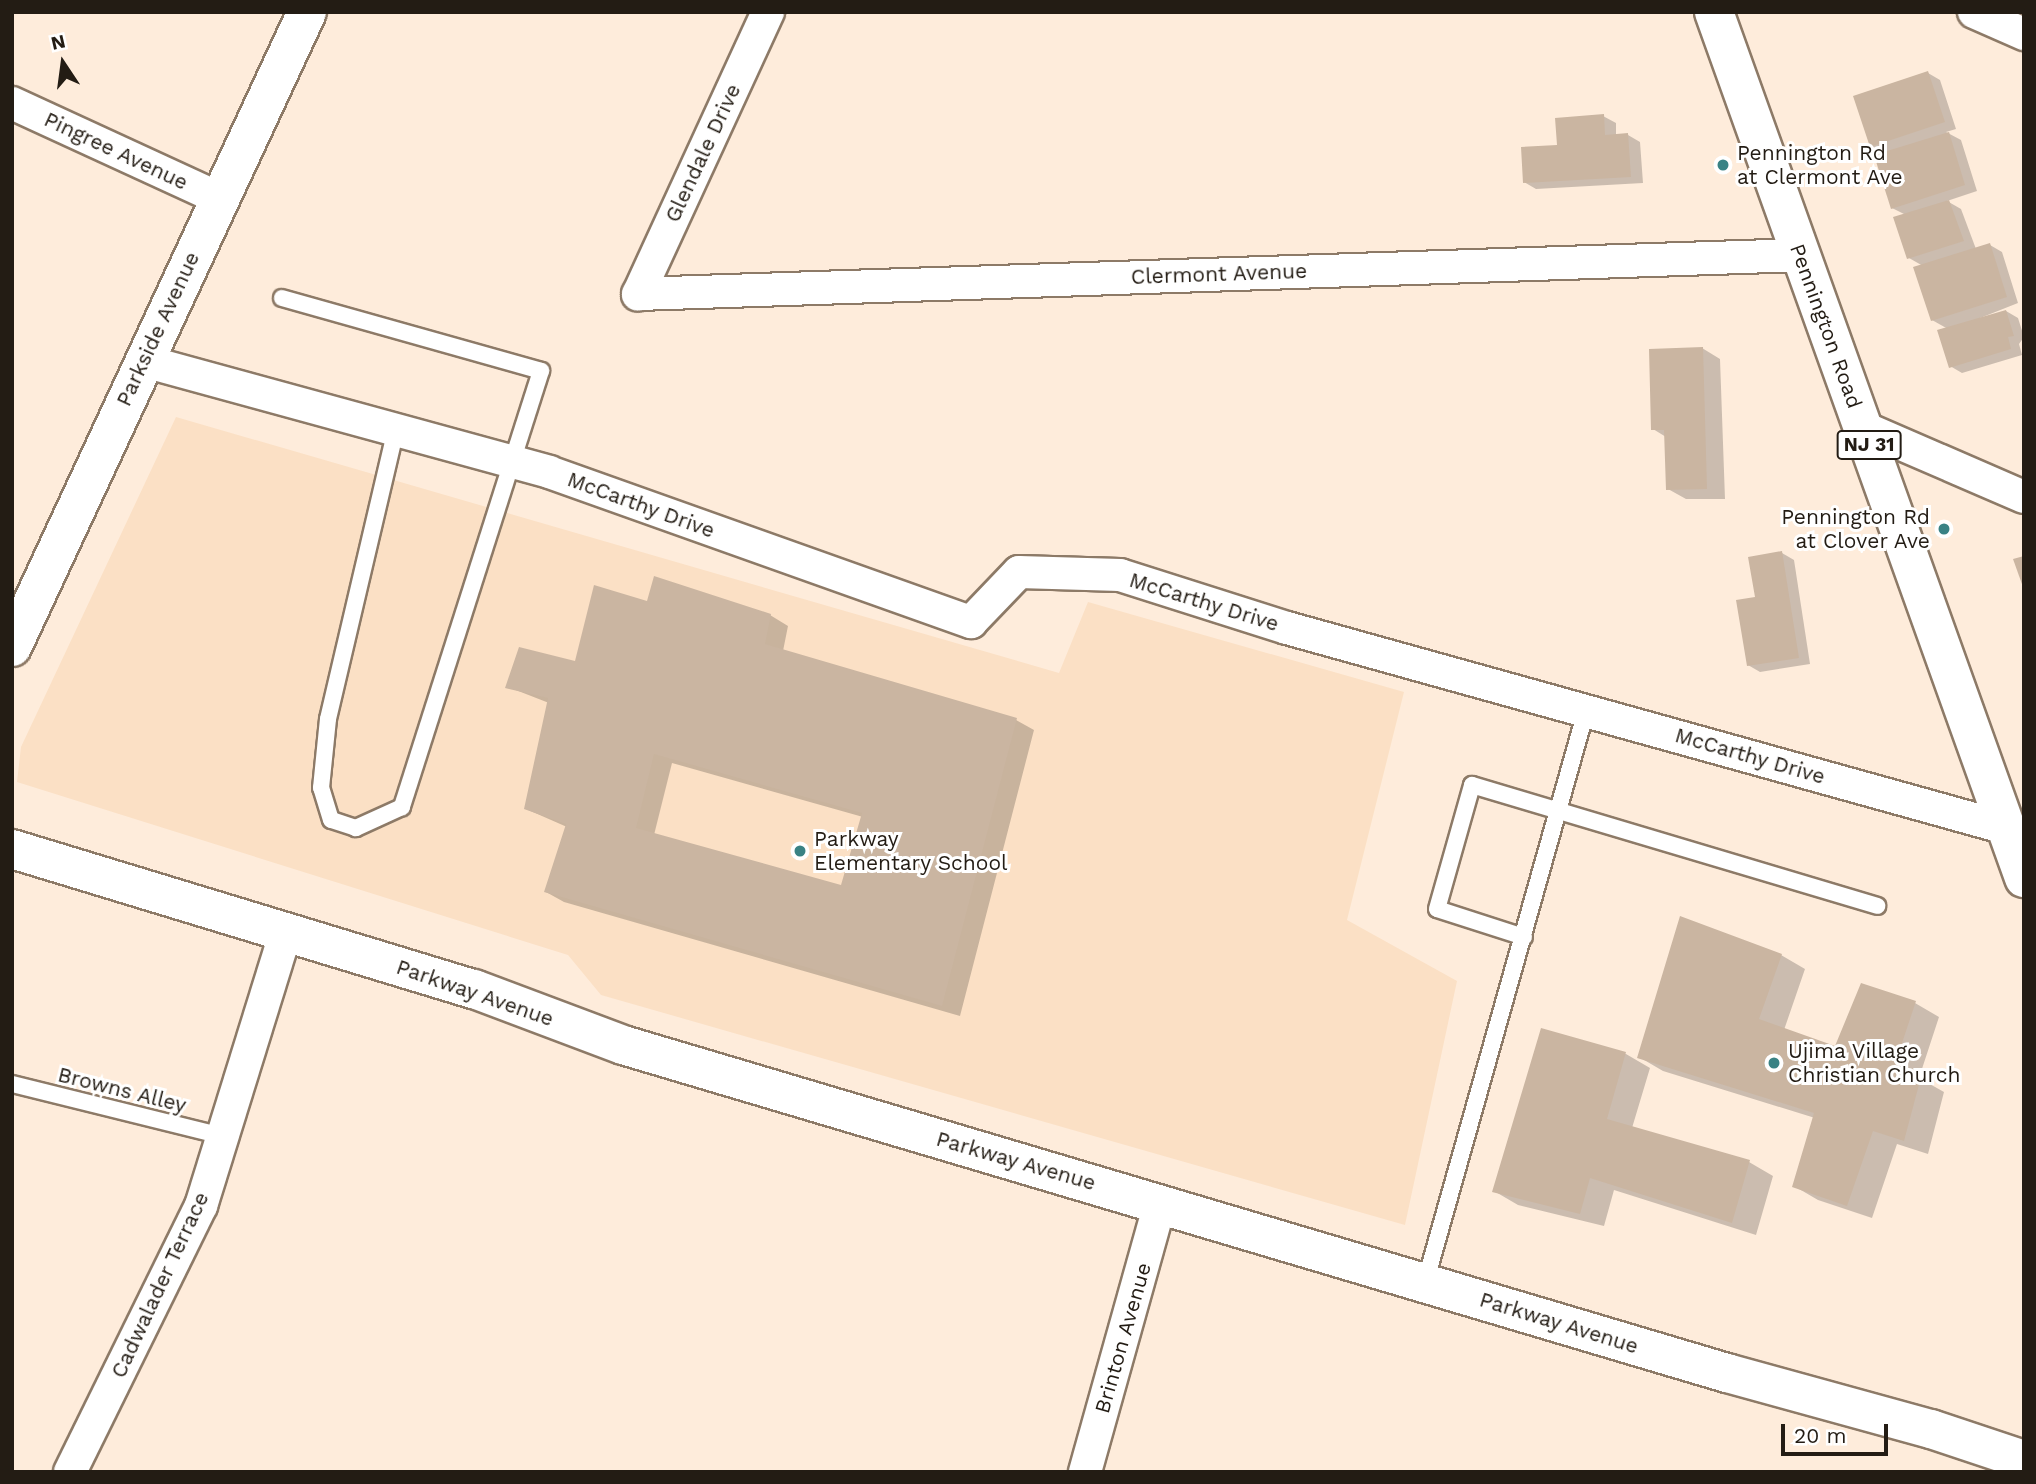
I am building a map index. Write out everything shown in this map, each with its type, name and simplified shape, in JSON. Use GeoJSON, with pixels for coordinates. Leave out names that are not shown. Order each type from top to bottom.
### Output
{"type":"FeatureCollection","features":[{"type":"Feature","properties":{"kind":"main road","name":"Parkside Avenue"},"geometry":{"type":"LineString","coordinates":[[12,647],[307,12]]}},
{"type":"Feature","properties":{"kind":"main road","name":"Pennington Road"},"geometry":{"type":"LineString","coordinates":[[1714,12],[2024,878]]}},
{"type":"Feature","properties":{"kind":"main road","name":"Parkway Avenue"},"geometry":{"type":"LineString","coordinates":[[12,849],[474,989],[623,1045],[1426,1283],[1931,1429],[2024,1460]]}},
{"type":"Feature","properties":{"kind":"street","name":"Glendale Drive"},"geometry":{"type":"LineString","coordinates":[[638,294],[768,12]]}},
{"type":"Feature","properties":{"kind":"street"},"geometry":{"type":"LineString","coordinates":[[1974,12],[2024,34]]}},
{"type":"Feature","properties":{"kind":"street","name":"Pingree Avenue"},"geometry":{"type":"LineString","coordinates":[[12,103],[219,198]]}},
{"type":"Feature","properties":{"kind":"street","name":"Clermont Avenue"},"geometry":{"type":"LineString","coordinates":[[638,294],[1801,255]]}},
{"type":"Feature","properties":{"kind":"street","name":"McCarthy Drive"},"geometry":{"type":"LineString","coordinates":[[144,361],[512,462],[971,622],[1020,572],[1120,575],[1287,628],[2006,828]]}},
{"type":"Feature","properties":{"kind":"street"},"geometry":{"type":"LineString","coordinates":[[1862,427],[2024,497]]}},
{"type":"Feature","properties":{"kind":"street","name":"Cadwalader Terrace"},"geometry":{"type":"LineString","coordinates":[[70,1472],[201,1206],[286,932]]}},
{"type":"Feature","properties":{"kind":"street","name":"Brinton Avenue"},"geometry":{"type":"LineString","coordinates":[[1085,1472],[1160,1204]]}},
{"type":"Feature","properties":{"kind":"lane"},"geometry":{"type":"LineString","coordinates":[[282,298],[541,371],[402,807],[356,828],[331,820],[321,788],[328,719],[396,430]]}},
{"type":"Feature","properties":{"kind":"lane"},"geometry":{"type":"LineString","coordinates":[[1426,1283],[1586,711]]}},
{"type":"Feature","properties":{"kind":"lane"},"geometry":{"type":"LineString","coordinates":[[1524,937],[1437,909],[1472,785],[1877,906]]}},
{"type":"Feature","properties":{"kind":"lane","name":"Browns Alley"},"geometry":{"type":"LineString","coordinates":[[12,1084],[222,1136]]}},
{"type":"Feature","properties":{"kind":"shaded area","name":"Parkway Elementary School"},"geometry":{"type":"Polygon","coordinates":[[[176,417],[1059,673],[1088,602],[1404,692],[1347,920],[1457,981],[1405,1225],[601,995],[568,955],[17,782],[21,747],[176,417]]]}},
{"type":"Feature","properties":{"kind":"building"},"geometry":{"type":"Polygon","coordinates":[[[1928,71],[1945,122],[1870,147],[1853,96],[1928,71]]]}},
{"type":"Feature","properties":{"kind":"building"},"geometry":{"type":"Polygon","coordinates":[[[1604,114],[1605,135],[1628,133],[1631,177],[1523,183],[1521,147],[1557,145],[1555,118],[1604,114]]]}},
{"type":"Feature","properties":{"kind":"building"},"geometry":{"type":"Polygon","coordinates":[[[1949,132],[1965,185],[1891,209],[1874,155],[1949,132]]]}},
{"type":"Feature","properties":{"kind":"building"},"geometry":{"type":"Polygon","coordinates":[[[1949,200],[1964,241],[1907,259],[1893,217],[1949,200]]]}},
{"type":"Feature","properties":{"kind":"building"},"geometry":{"type":"Polygon","coordinates":[[[1990,243],[2007,297],[1931,321],[1913,267],[1990,243]]]}},
{"type":"Feature","properties":{"kind":"building"},"geometry":{"type":"Polygon","coordinates":[[[2006,310],[2014,336],[2008,337],[2011,349],[1949,368],[1937,330],[2006,310]]]}},
{"type":"Feature","properties":{"kind":"building"},"geometry":{"type":"Polygon","coordinates":[[[1703,347],[1707,489],[1666,490],[1664,430],[1651,430],[1649,349],[1703,347]]]}},
{"type":"Feature","properties":{"kind":"building"},"geometry":{"type":"Polygon","coordinates":[[[1782,551],[1799,658],[1747,666],[1736,600],[1755,597],[1748,557],[1782,551]]]}},
{"type":"Feature","properties":{"kind":"building"},"geometry":{"type":"Polygon","coordinates":[[[2024,556],[2024,587],[2023,587],[2013,559],[2024,556]]]}},
{"type":"Feature","properties":{"kind":"building","name":"Parkway Elementary School"},"geometry":{"type":"Polygon","coordinates":[[[654,576],[771,614],[765,644],[1017,718],[942,1006],[544,892],[566,824],[524,809],[548,698],[505,688],[519,647],[575,661],[594,585],[647,601],[654,576]],[[654,754],[636,828],[841,885],[862,813],[654,754]]]}},
{"type":"Feature","properties":{"kind":"building","name":"Ujima Village Christian Church"},"geometry":{"type":"Polygon","coordinates":[[[1680,916],[1782,954],[1759,1019],[1835,1046],[1861,983],[1916,1001],[1894,1067],[1921,1077],[1904,1141],[1873,1131],[1847,1206],[1792,1187],[1814,1113],[1637,1058],[1680,916]]]}},
{"type":"Feature","properties":{"kind":"building"},"geometry":{"type":"Polygon","coordinates":[[[1541,1028],[1626,1052],[1607,1119],[1750,1160],[1732,1223],[1590,1178],[1580,1214],[1492,1192],[1541,1028]]]}},
{"type":"Feature","properties":{"kind":"place","name":"Pennington Rd at Clermont Ave"},"geometry":{"type":"Point","coordinates":[1723,165]}},
{"type":"Feature","properties":{"kind":"place","name":"Pennington Rd at Clover Ave"},"geometry":{"type":"Point","coordinates":[1944,529]}},
{"type":"Feature","properties":{"kind":"place","name":"Parkway Elementary School"},"geometry":{"type":"Point","coordinates":[800,851]}},
{"type":"Feature","properties":{"kind":"place","name":"Ujima Village Christian Church"},"geometry":{"type":"Point","coordinates":[1774,1063]}}]}
